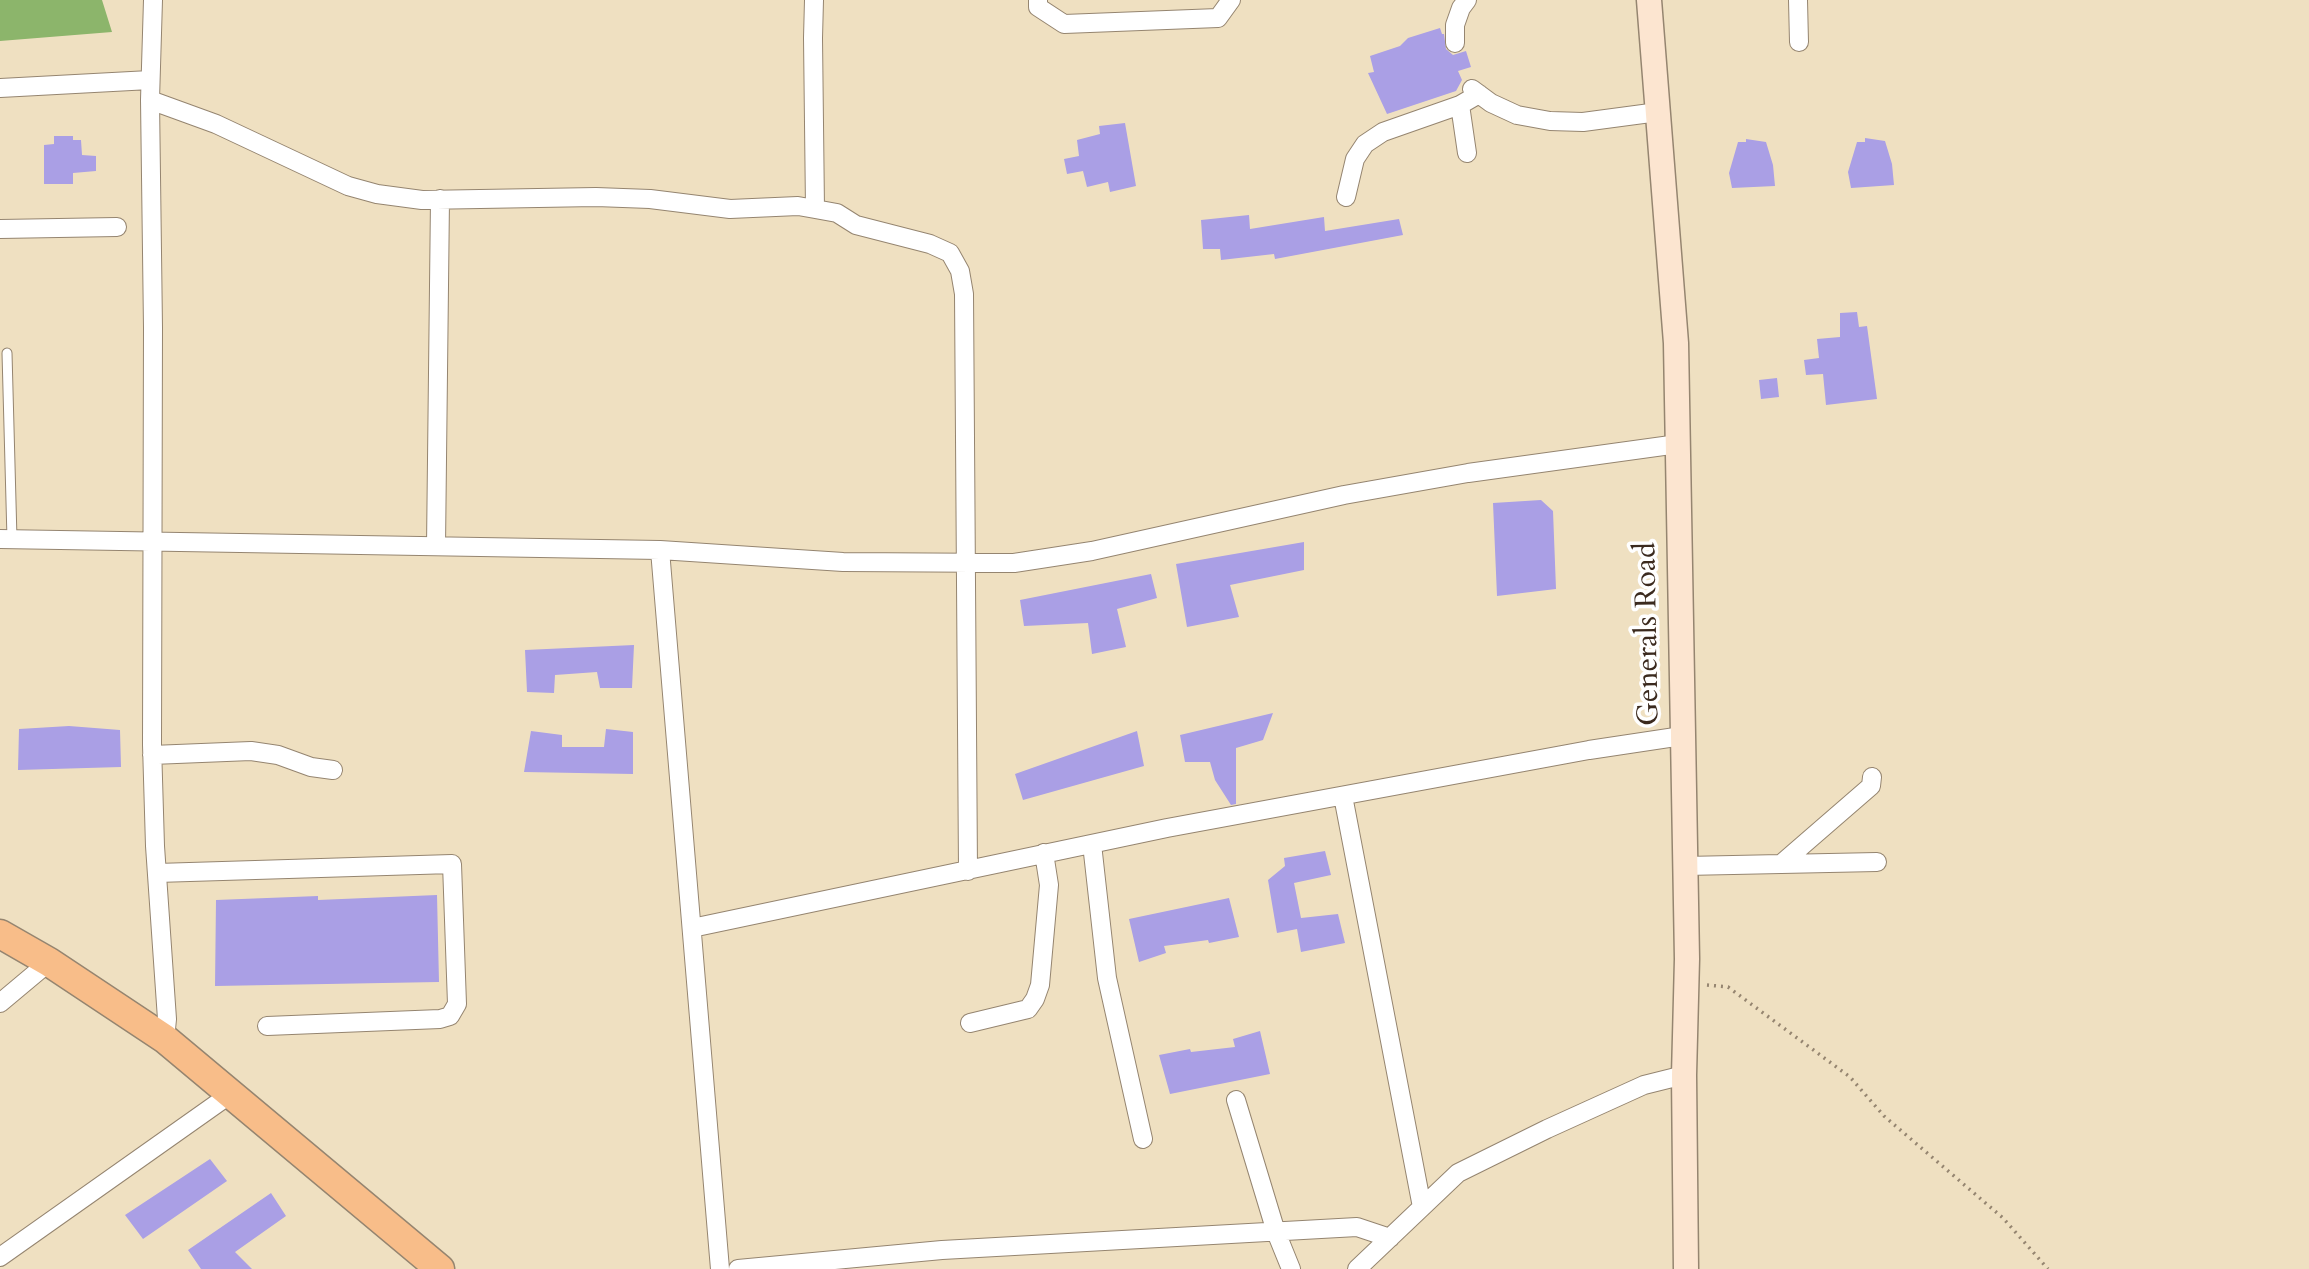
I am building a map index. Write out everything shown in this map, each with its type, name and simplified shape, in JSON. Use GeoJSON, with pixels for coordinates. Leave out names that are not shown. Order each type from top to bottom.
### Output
{"type":"FeatureCollection","features":[{"type":"Feature","properties":{"kind":"main road"},"geometry":{"type":"LineString","coordinates":[[0,933],[165,1039],[440,1269]]}},
{"type":"Feature","properties":{"kind":"street"},"geometry":{"type":"LineString","coordinates":[[153,0],[149,100],[152,755],[165,1039]]}},
{"type":"Feature","properties":{"kind":"street"},"geometry":{"type":"LineString","coordinates":[[814,0],[815,209]]}},
{"type":"Feature","properties":{"kind":"street"},"geometry":{"type":"LineString","coordinates":[[1038,0],[1038,7],[1064,24],[1218,18],[1231,0]]}},
{"type":"Feature","properties":{"kind":"street"},"geometry":{"type":"LineString","coordinates":[[1455,43],[1455,25],[1467,0]]}},
{"type":"Feature","properties":{"kind":"street","name":"Generals Road"},"geometry":{"type":"LineString","coordinates":[[1649,0],[1676,344],[1685,866],[1686,1269]]}},
{"type":"Feature","properties":{"kind":"street"},"geometry":{"type":"LineString","coordinates":[[1797,0],[1799,42]]}},
{"type":"Feature","properties":{"kind":"street"},"geometry":{"type":"LineString","coordinates":[[0,88],[150,80]]}},
{"type":"Feature","properties":{"kind":"street"},"geometry":{"type":"LineString","coordinates":[[1346,197],[1355,159],[1365,144],[1383,132],[1460,105],[1476,91],[1491,103],[1517,115],[1550,121],[1583,122],[1658,112]]}},
{"type":"Feature","properties":{"kind":"street"},"geometry":{"type":"LineString","coordinates":[[149,100],[216,124],[348,187],[388,195],[422,200],[596,197],[650,199],[730,209],[799,206],[837,213],[856,225],[930,244],[950,253],[960,271],[964,294],[968,871]]}},
{"type":"Feature","properties":{"kind":"street"},"geometry":{"type":"LineString","coordinates":[[1460,105],[1467,153]]}},
{"type":"Feature","properties":{"kind":"street"},"geometry":{"type":"LineString","coordinates":[[436,546],[440,199]]}},
{"type":"Feature","properties":{"kind":"street"},"geometry":{"type":"LineString","coordinates":[[0,229],[117,227]]}},
{"type":"Feature","properties":{"kind":"street"},"geometry":{"type":"LineString","coordinates":[[6,539],[660,550],[843,562],[1014,563],[1092,551],[1344,495],[1678,444]]}},
{"type":"Feature","properties":{"kind":"street"},"geometry":{"type":"LineString","coordinates":[[660,550],[720,1269]]}},
{"type":"Feature","properties":{"kind":"street"},"geometry":{"type":"LineString","coordinates":[[692,928],[1167,828],[1589,750],[1682,736]]}},
{"type":"Feature","properties":{"kind":"street"},"geometry":{"type":"LineString","coordinates":[[152,755],[251,751],[278,755],[311,767],[333,770]]}},
{"type":"Feature","properties":{"kind":"street"},"geometry":{"type":"LineString","coordinates":[[1781,864],[1871,786],[1872,776]]}},
{"type":"Feature","properties":{"kind":"street"},"geometry":{"type":"LineString","coordinates":[[1343,796],[1422,1207]]}},
{"type":"Feature","properties":{"kind":"street"},"geometry":{"type":"LineString","coordinates":[[1091,844],[1107,978],[1143,1139]]}},
{"type":"Feature","properties":{"kind":"street"},"geometry":{"type":"LineString","coordinates":[[970,1023],[1028,1009],[1035,999],[1040,985],[1049,885],[1044,853]]}},
{"type":"Feature","properties":{"kind":"street"},"geometry":{"type":"LineString","coordinates":[[1685,866],[1877,862]]}},
{"type":"Feature","properties":{"kind":"street"},"geometry":{"type":"LineString","coordinates":[[157,873],[452,864],[457,1004],[450,1016],[440,1019],[267,1026]]}},
{"type":"Feature","properties":{"kind":"street"},"geometry":{"type":"LineString","coordinates":[[0,1003],[49,962]]}},
{"type":"Feature","properties":{"kind":"street"},"geometry":{"type":"LineString","coordinates":[[1357,1269],[1458,1173],[1546,1129],[1644,1085],[1684,1075]]}},
{"type":"Feature","properties":{"kind":"street"},"geometry":{"type":"LineString","coordinates":[[0,1257],[232,1093]]}},
{"type":"Feature","properties":{"kind":"street"},"geometry":{"type":"LineString","coordinates":[[1236,1100],[1276,1232],[1291,1269]]}},
{"type":"Feature","properties":{"kind":"street"},"geometry":{"type":"LineString","coordinates":[[738,1269],[954,1249],[1357,1227],[1390,1238]]}},
{"type":"Feature","properties":{"kind":"lane"},"geometry":{"type":"LineString","coordinates":[[6,539],[7,354]]}},
{"type":"Feature","properties":{"kind":"path"},"geometry":{"type":"LineString","coordinates":[[1686,983],[1728,987],[1850,1077],[1884,1116],[2003,1218],[2048,1269]]}},
{"type":"Feature","properties":{"kind":"green space"},"geometry":{"type":"Polygon","coordinates":[[[0,0],[102,0],[112,32],[0,41],[0,0]]]}},
{"type":"Feature","properties":{"kind":"building"},"geometry":{"type":"Polygon","coordinates":[[[1440,28],[1444,34],[1446,49],[1453,55],[1466,51],[1471,67],[1458,71],[1462,80],[1456,91],[1387,114],[1368,73],[1374,72],[1370,56],[1400,46],[1408,38],[1440,28]]]}},
{"type":"Feature","properties":{"kind":"building"},"geometry":{"type":"Polygon","coordinates":[[[1125,123],[1136,186],[1110,192],[1108,182],[1087,187],[1083,171],[1067,174],[1064,159],[1079,156],[1077,140],[1100,134],[1099,126],[1125,123]]]}},
{"type":"Feature","properties":{"kind":"building"},"geometry":{"type":"Polygon","coordinates":[[[54,136],[73,136],[73,140],[81,140],[82,155],[96,156],[96,171],[73,173],[73,184],[44,184],[44,145],[54,144],[54,136]]]}},
{"type":"Feature","properties":{"kind":"building"},"geometry":{"type":"Polygon","coordinates":[[[1865,138],[1885,141],[1892,164],[1894,185],[1851,188],[1848,172],[1857,142],[1865,142],[1865,138]]]}},
{"type":"Feature","properties":{"kind":"building"},"geometry":{"type":"Polygon","coordinates":[[[1746,139],[1766,142],[1773,165],[1775,186],[1732,188],[1729,173],[1738,142],[1746,142],[1746,139]]]}},
{"type":"Feature","properties":{"kind":"building"},"geometry":{"type":"Polygon","coordinates":[[[1249,215],[1250,229],[1324,217],[1325,231],[1399,219],[1403,235],[1275,259],[1274,254],[1221,260],[1220,249],[1203,249],[1201,220],[1249,215]]]}},
{"type":"Feature","properties":{"kind":"building"},"geometry":{"type":"Polygon","coordinates":[[[1857,312],[1859,327],[1867,326],[1877,399],[1826,405],[1823,374],[1806,375],[1804,360],[1819,358],[1817,339],[1840,337],[1840,313],[1857,312]]]}},
{"type":"Feature","properties":{"kind":"building"},"geometry":{"type":"Polygon","coordinates":[[[1777,378],[1779,397],[1761,399],[1759,380],[1777,378]]]}},
{"type":"Feature","properties":{"kind":"building"},"geometry":{"type":"Polygon","coordinates":[[[1541,500],[1553,511],[1556,589],[1497,596],[1493,503],[1541,500]]]}},
{"type":"Feature","properties":{"kind":"building"},"geometry":{"type":"Polygon","coordinates":[[[1304,542],[1304,570],[1230,585],[1239,617],[1187,627],[1176,564],[1304,542]]]}},
{"type":"Feature","properties":{"kind":"building"},"geometry":{"type":"Polygon","coordinates":[[[1151,574],[1157,598],[1117,609],[1126,647],[1092,654],[1088,623],[1024,626],[1020,600],[1151,574]]]}},
{"type":"Feature","properties":{"kind":"building"},"geometry":{"type":"Polygon","coordinates":[[[634,645],[632,688],[600,688],[597,672],[555,675],[554,693],[527,692],[525,650],[634,645]]]}},
{"type":"Feature","properties":{"kind":"building"},"geometry":{"type":"Polygon","coordinates":[[[1273,713],[1263,740],[1236,748],[1236,804],[1231,805],[1215,780],[1210,762],[1185,762],[1180,735],[1273,713]]]}},
{"type":"Feature","properties":{"kind":"building"},"geometry":{"type":"Polygon","coordinates":[[[69,726],[120,730],[121,767],[18,770],[19,729],[69,726]]]}},
{"type":"Feature","properties":{"kind":"building"},"geometry":{"type":"Polygon","coordinates":[[[606,729],[633,732],[633,774],[524,772],[531,731],[562,735],[562,747],[604,747],[606,729]]]}},
{"type":"Feature","properties":{"kind":"building"},"geometry":{"type":"Polygon","coordinates":[[[1137,731],[1144,766],[1023,800],[1015,774],[1137,731]]]}},
{"type":"Feature","properties":{"kind":"building"},"geometry":{"type":"Polygon","coordinates":[[[1325,851],[1331,875],[1294,883],[1301,918],[1338,914],[1345,943],[1301,952],[1297,929],[1277,933],[1268,880],[1285,866],[1284,858],[1325,851]]]}},
{"type":"Feature","properties":{"kind":"building"},"geometry":{"type":"Polygon","coordinates":[[[437,895],[439,982],[215,986],[216,900],[318,896],[318,900],[437,895]]]}},
{"type":"Feature","properties":{"kind":"building"},"geometry":{"type":"Polygon","coordinates":[[[1229,898],[1239,937],[1209,943],[1208,940],[1164,946],[1166,953],[1139,962],[1129,919],[1229,898]]]}},
{"type":"Feature","properties":{"kind":"building"},"geometry":{"type":"Polygon","coordinates":[[[1260,1031],[1270,1074],[1170,1094],[1159,1055],[1190,1049],[1191,1052],[1235,1047],[1233,1039],[1260,1031]]]}},
{"type":"Feature","properties":{"kind":"building"},"geometry":{"type":"Polygon","coordinates":[[[210,1159],[227,1181],[143,1239],[125,1215],[210,1159]]]}},
{"type":"Feature","properties":{"kind":"building"},"geometry":{"type":"Polygon","coordinates":[[[271,1193],[286,1216],[235,1252],[252,1269],[201,1269],[188,1250],[271,1193]]]}}]}
